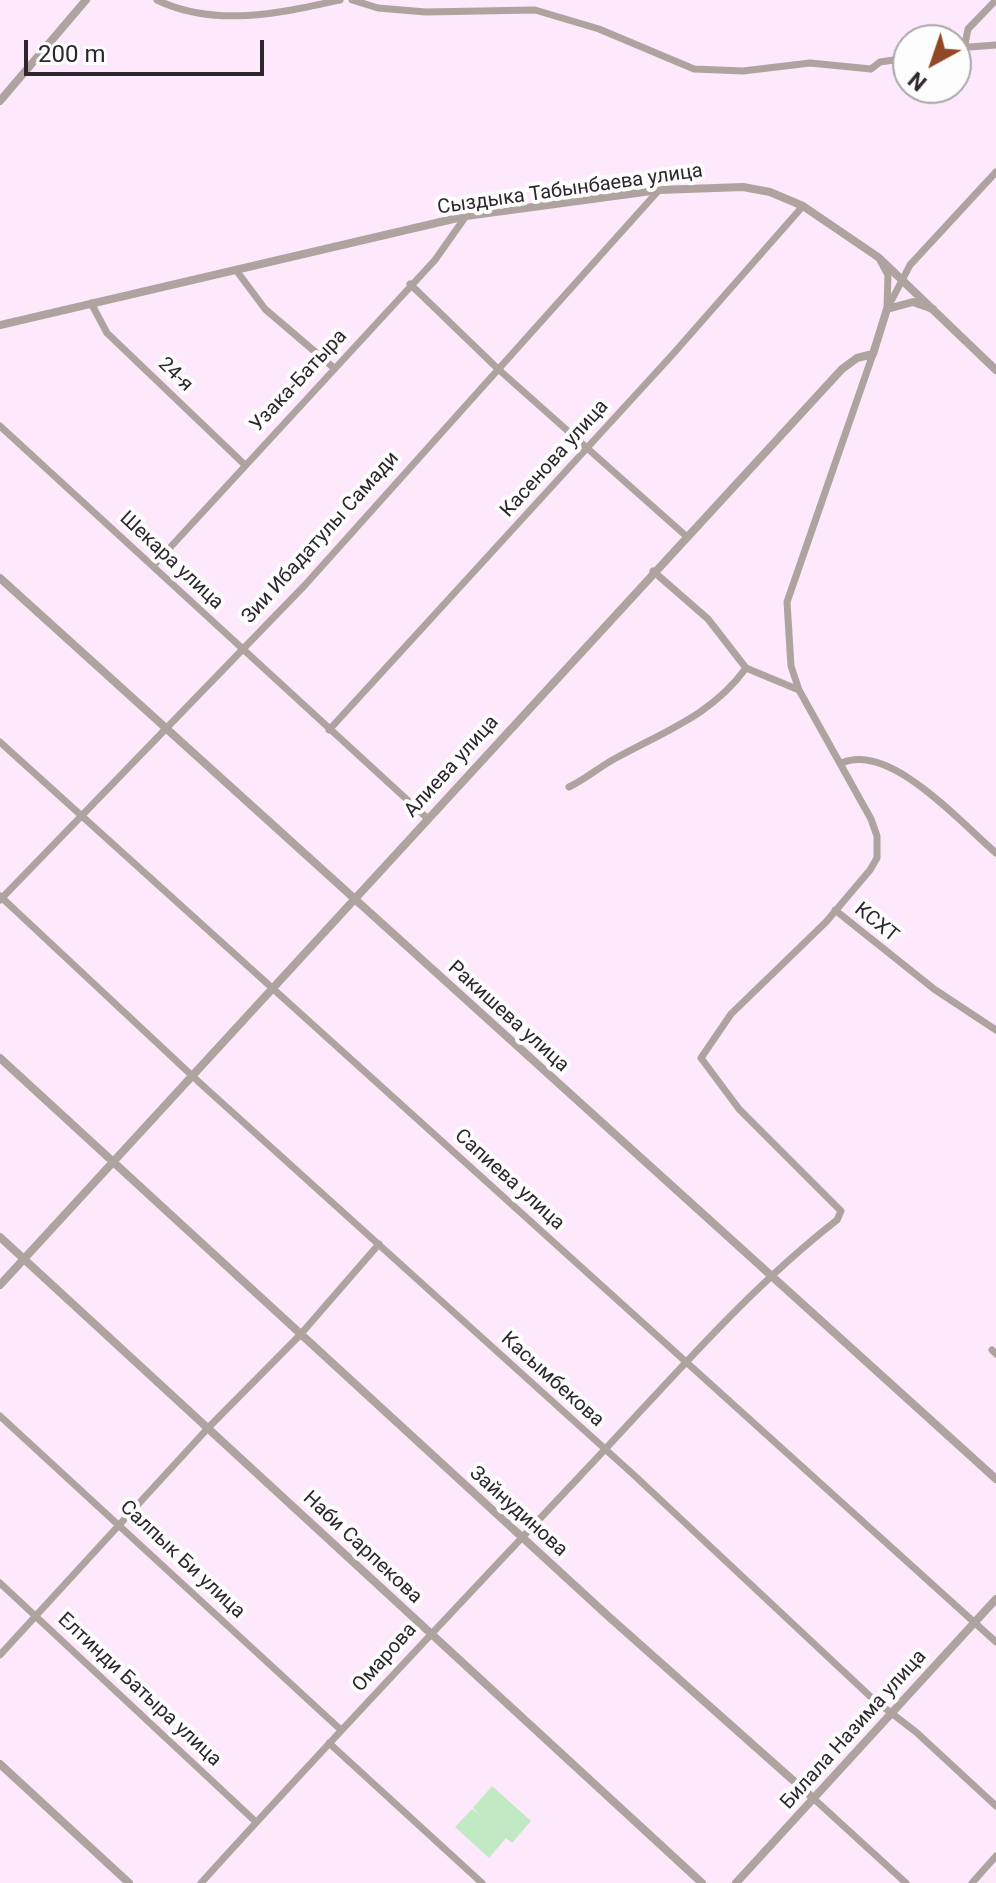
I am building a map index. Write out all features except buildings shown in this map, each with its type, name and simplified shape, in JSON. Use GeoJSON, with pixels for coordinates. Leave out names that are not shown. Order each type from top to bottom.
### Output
{"type":"FeatureCollection","features":[{"type":"Feature","properties":{"kind":"street"},"geometry":{"type":"LineString","coordinates":[[0,101],[86,0]]}},
{"type":"Feature","properties":{"kind":"street"},"geometry":{"type":"LineString","coordinates":[[157,0],[211,17],[296,11],[317,3],[340,0]]}},
{"type":"Feature","properties":{"kind":"street"},"geometry":{"type":"LineString","coordinates":[[352,0],[378,8],[426,12],[535,10],[599,29],[694,69],[743,71],[826,63],[871,69],[880,62],[892,60]]}},
{"type":"Feature","properties":{"kind":"street"},"geometry":{"type":"LineString","coordinates":[[972,27],[996,0]]}},
{"type":"Feature","properties":{"kind":"street"},"geometry":{"type":"LineString","coordinates":[[972,42],[996,45]]}},
{"type":"Feature","properties":{"kind":"street"},"geometry":{"type":"LineString","coordinates":[[873,354],[887,309],[910,265],[996,172]]}},
{"type":"Feature","properties":{"kind":"street","name":"Сыздыка Табынбаева улица"},"geometry":{"type":"LineString","coordinates":[[0,325],[466,216],[659,190],[743,187],[770,192],[803,206],[878,257],[996,370]]}},
{"type":"Feature","properties":{"kind":"street","name":"Зии Ибадатулы Самади"},"geometry":{"type":"LineString","coordinates":[[1,898],[241,647],[305,585],[659,190]]}},
{"type":"Feature","properties":{"kind":"street","name":"Касенова улица"},"geometry":{"type":"LineString","coordinates":[[329,730],[803,206]]}},
{"type":"Feature","properties":{"kind":"street","name":"Узака-Батыра"},"geometry":{"type":"LineString","coordinates":[[153,566],[451,241],[466,216]]}},
{"type":"Feature","properties":{"kind":"street"},"geometry":{"type":"LineString","coordinates":[[878,257],[888,275],[887,309]]}},
{"type":"Feature","properties":{"kind":"street"},"geometry":{"type":"LineString","coordinates":[[236,270],[265,309],[334,368]]}},
{"type":"Feature","properties":{"kind":"street"},"geometry":{"type":"LineString","coordinates":[[410,284],[497,368],[686,536]]}},
{"type":"Feature","properties":{"kind":"street"},"geometry":{"type":"LineString","coordinates":[[887,309],[913,302],[933,309]]}},
{"type":"Feature","properties":{"kind":"street","name":"24-я"},"geometry":{"type":"LineString","coordinates":[[91,303],[107,333],[244,464]]}},
{"type":"Feature","properties":{"kind":"street","name":"Алиева улица"},"geometry":{"type":"LineString","coordinates":[[0,1285],[653,571],[842,369],[857,358],[873,354]]}},
{"type":"Feature","properties":{"kind":"street","name":"КСХТ"},"geometry":{"type":"LineString","coordinates":[[873,354],[789,588],[791,666],[799,690],[842,763],[877,836],[877,858],[835,910],[934,989],[996,1030]]}},
{"type":"Feature","properties":{"kind":"street","name":"Шекара улица"},"geometry":{"type":"LineString","coordinates":[[0,426],[427,818]]}},
{"type":"Feature","properties":{"kind":"street"},"geometry":{"type":"LineString","coordinates":[[653,571],[708,619],[746,668],[799,690]]}},
{"type":"Feature","properties":{"kind":"street","name":"Ракишева улица"},"geometry":{"type":"LineString","coordinates":[[0,578],[996,1479]]}},
{"type":"Feature","properties":{"kind":"street"},"geometry":{"type":"LineString","coordinates":[[569,787],[616,757],[693,719],[719,701],[746,668]]}},
{"type":"Feature","properties":{"kind":"street","name":"Сапиева улица"},"geometry":{"type":"LineString","coordinates":[[0,742],[996,1642]]}},
{"type":"Feature","properties":{"kind":"street"},"geometry":{"type":"LineString","coordinates":[[842,763],[855,758],[876,760],[909,778],[996,853]]}},
{"type":"Feature","properties":{"kind":"street","name":"Касымбекова"},"geometry":{"type":"LineString","coordinates":[[1,898],[996,1806]]}},
{"type":"Feature","properties":{"kind":"street","name":"Омарова"},"geometry":{"type":"LineString","coordinates":[[201,1883],[430,1632],[687,1363],[773,1276],[837,1220],[841,1211],[739,1109],[701,1058],[753,990],[835,910]]}},
{"type":"Feature","properties":{"kind":"street","name":"Зайнудинова"},"geometry":{"type":"LineString","coordinates":[[0,1058],[722,1720],[906,1883]]}},
{"type":"Feature","properties":{"kind":"street","name":"Наби Сарпекова"},"geometry":{"type":"LineString","coordinates":[[0,1237],[702,1883]]}},
{"type":"Feature","properties":{"kind":"street"},"geometry":{"type":"LineString","coordinates":[[0,1655],[208,1428],[300,1335],[379,1244]]}},
{"type":"Feature","properties":{"kind":"street","name":"Салпык Би улица"},"geometry":{"type":"LineString","coordinates":[[0,1416],[341,1730]]}},
{"type":"Feature","properties":{"kind":"street","name":"Елтинди Батыра улица"},"geometry":{"type":"LineString","coordinates":[[0,1583],[256,1822]]}},
{"type":"Feature","properties":{"kind":"street","name":"Билала Назима улица"},"geometry":{"type":"LineString","coordinates":[[736,1883],[890,1711],[996,1599]]}},
{"type":"Feature","properties":{"kind":"street"},"geometry":{"type":"LineString","coordinates":[[329,1743],[482,1883]]}},
{"type":"Feature","properties":{"kind":"street"},"geometry":{"type":"LineString","coordinates":[[0,1764],[129,1883]]}},
{"type":"Feature","properties":{"kind":"street"},"geometry":{"type":"LineString","coordinates":[[972,1883],[996,1856]]}},
{"type":"Feature","properties":{"kind":"green space"},"geometry":{"type":"Polygon","coordinates":[[[492,1786],[531,1821],[512,1843],[506,1838],[489,1858],[455,1827],[472,1809],[482,1817],[473,1808],[492,1786]]]}}]}
